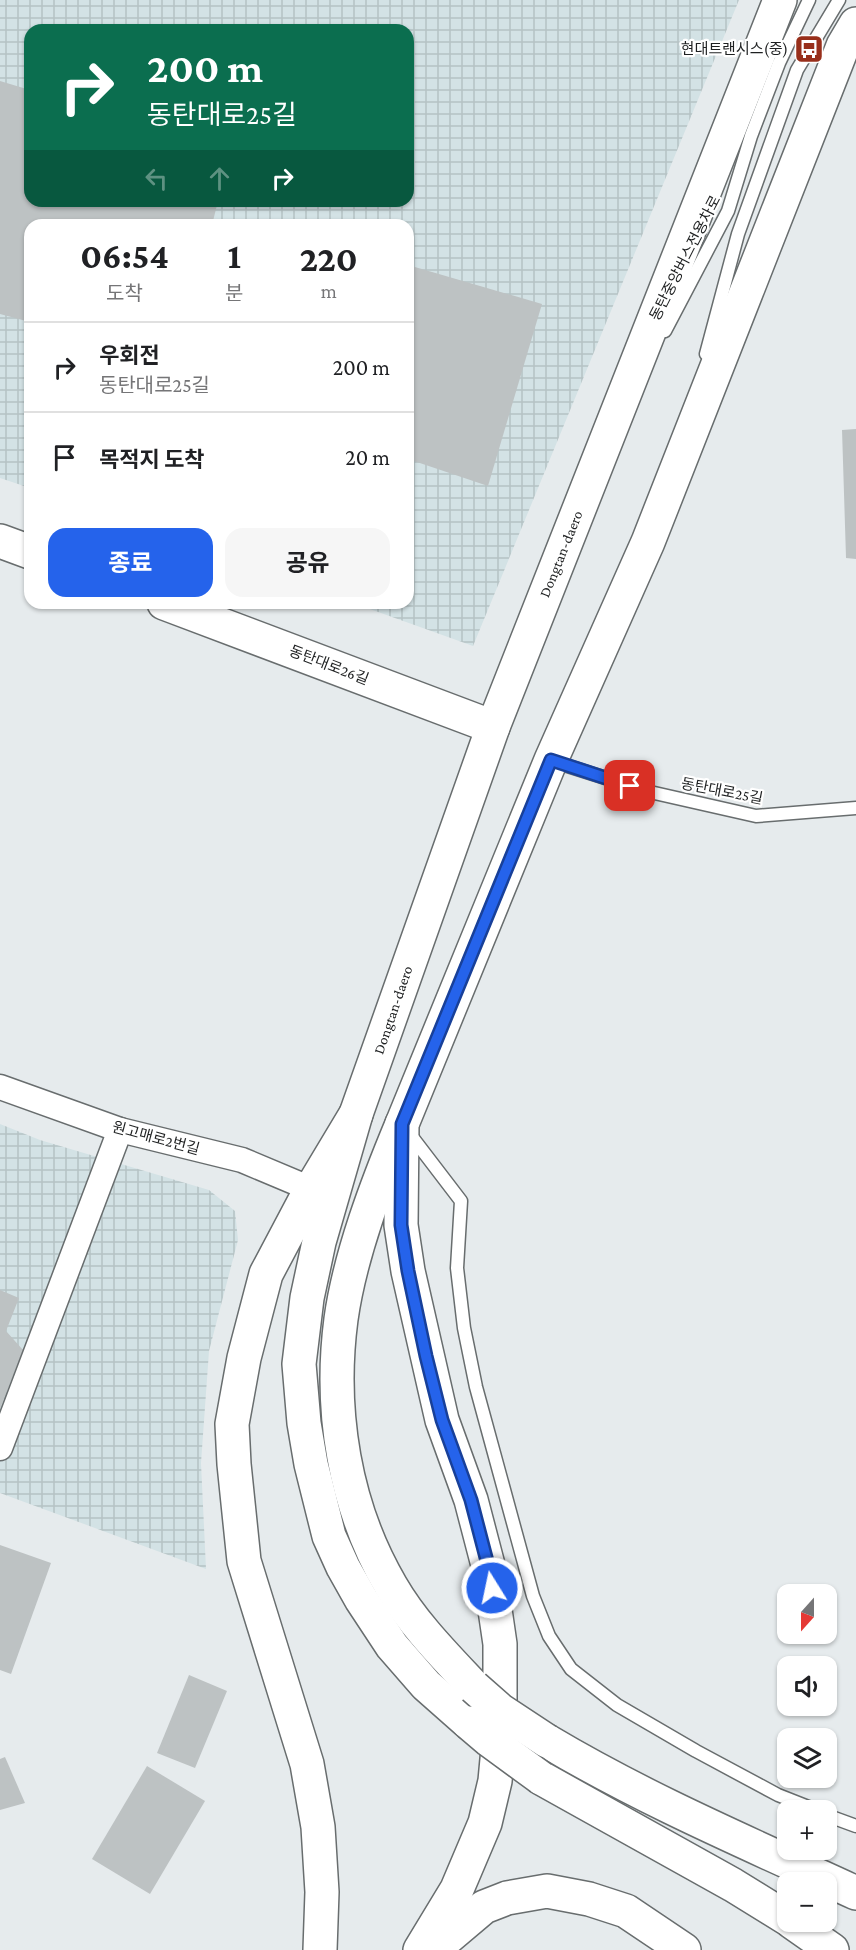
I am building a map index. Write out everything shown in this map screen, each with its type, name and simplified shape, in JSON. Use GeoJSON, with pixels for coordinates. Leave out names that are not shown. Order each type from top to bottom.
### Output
{"type":"FeatureCollection","features":[{"type":"Feature","properties":{"kind":"main road","name":"Dongtan-daero"},"geometry":{"type":"LineString","coordinates":[[356,1114],[493,727],[780,0]]}},
{"type":"Feature","properties":{"kind":"main road"},"geometry":{"type":"LineString","coordinates":[[856,24],[843,46],[648,542],[551,760],[402,1124],[367,1217],[353,1264],[341,1318],[338,1400],[342,1450],[350,1487],[377,1559],[391,1586],[435,1646],[474,1687],[500,1710],[590,1766],[856,1893]]}},
{"type":"Feature","properties":{"kind":"main road"},"geometry":{"type":"LineString","coordinates":[[0,541],[24,550]]}},
{"type":"Feature","properties":{"kind":"main road","name":"동탄대로26길"},"geometry":{"type":"LineString","coordinates":[[180,609],[493,727]]}},
{"type":"Feature","properties":{"kind":"main road"},"geometry":{"type":"LineString","coordinates":[[320,1950],[322,1892],[318,1827],[307,1764],[244,1561],[232,1424],[244,1358],[266,1274],[311,1189],[356,1114]]}},
{"type":"Feature","properties":{"kind":"main road"},"geometry":{"type":"LineString","coordinates":[[356,1114],[325,1220],[307,1298],[300,1364],[303,1423],[309,1454],[329,1536],[343,1567],[392,1646],[426,1685],[489,1740],[542,1778],[733,1885],[777,1912]]}},
{"type":"Feature","properties":{"kind":"main road"},"geometry":{"type":"LineString","coordinates":[[402,1124],[401,1225],[408,1271],[442,1420],[471,1500],[489,1569],[500,1644],[500,1727],[495,1781],[485,1822],[457,1889],[420,1950]]}},
{"type":"Feature","properties":{"kind":"main road"},"geometry":{"type":"LineString","coordinates":[[433,1950],[484,1907],[507,1898],[547,1891],[589,1899],[626,1911],[684,1950]]}},
{"type":"Feature","properties":{"kind":"main road"},"geometry":{"type":"LineString","coordinates":[[806,1932],[832,1950]]}},
{"type":"Feature","properties":{"kind":"street","name":"원고매로2번길"},"geometry":{"type":"LineString","coordinates":[[0,1087],[120,1130],[242,1160],[311,1189]]}},
{"type":"Feature","properties":{"kind":"street"},"geometry":{"type":"LineString","coordinates":[[0,1448],[120,1130]]}},
{"type":"Feature","properties":{"kind":"lane","name":"동탄중앙버스전용차로"},"geometry":{"type":"LineString","coordinates":[[600,456],[728,212],[751,136],[779,63],[809,0]]}},
{"type":"Feature","properties":{"kind":"lane"},"geometry":{"type":"LineString","coordinates":[[672,480],[738,234],[797,70],[839,0]]}},
{"type":"Feature","properties":{"kind":"lane","name":"동탄대로25길"},"geometry":{"type":"LineString","coordinates":[[551,760],[650,792],[756,816],[856,808]]}},
{"type":"Feature","properties":{"kind":"lane"},"geometry":{"type":"LineString","coordinates":[[402,1124],[461,1201],[457,1268],[464,1328],[473,1375],[533,1596],[549,1636],[571,1669],[617,1705],[696,1751],[768,1790],[792,1800]]}},
{"type":"Feature","properties":{"kind":"lane"},"geometry":{"type":"LineString","coordinates":[[837,1819],[856,1826]]}},
{"type":"Feature","properties":{"kind":"shaded area"},"geometry":{"type":"Polygon","coordinates":[[[0,0],[739,0],[473,646],[370,609],[414,609],[414,219],[24,219],[24,486],[0,478],[0,0]]]}},
{"type":"Feature","properties":{"kind":"shaded area"},"geometry":{"type":"Polygon","coordinates":[[[0,1124],[40,1140],[209,1190],[235,1211],[238,1240],[209,1351],[201,1463],[206,1569],[0,1493],[0,1124]]]}},
{"type":"Feature","properties":{"kind":"building"},"geometry":{"type":"Polygon","coordinates":[[[0,81],[24,88],[24,207],[216,207],[214,219],[24,219],[24,320],[0,314],[0,81]]]}},
{"type":"Feature","properties":{"kind":"building"},"geometry":{"type":"Polygon","coordinates":[[[414,267],[542,304],[488,486],[414,461],[414,267]]]}},
{"type":"Feature","properties":{"kind":"building"},"geometry":{"type":"Polygon","coordinates":[[[856,429],[856,559],[846,558],[842,430],[856,429]]]}},
{"type":"Feature","properties":{"kind":"building"},"geometry":{"type":"Polygon","coordinates":[[[0,1290],[19,1298],[6,1331],[23,1350],[0,1409],[0,1290]]]}},
{"type":"Feature","properties":{"kind":"building"},"geometry":{"type":"Polygon","coordinates":[[[0,1545],[51,1563],[11,1674],[0,1670],[0,1545]]]}},
{"type":"Feature","properties":{"kind":"building"},"geometry":{"type":"Polygon","coordinates":[[[189,1675],[227,1691],[195,1768],[157,1753],[189,1675]]]}},
{"type":"Feature","properties":{"kind":"building"},"geometry":{"type":"Polygon","coordinates":[[[5,1757],[25,1803],[0,1810],[0,1759],[5,1757]]]}},
{"type":"Feature","properties":{"kind":"building"},"geometry":{"type":"Polygon","coordinates":[[[147,1766],[205,1801],[150,1894],[92,1859],[147,1766]]]}},
{"type":"Feature","properties":{"kind":"place","name":"현대트랜시스(중)"},"geometry":{"type":"Point","coordinates":[809,49]}},
{"type":"Feature","properties":{"kind":"route"},"geometry":{"type":"LineString","coordinates":[[492,1588],[471,1500],[442,1420],[408,1271],[401,1225],[402,1124],[551,760],[630,786]]}}]}
